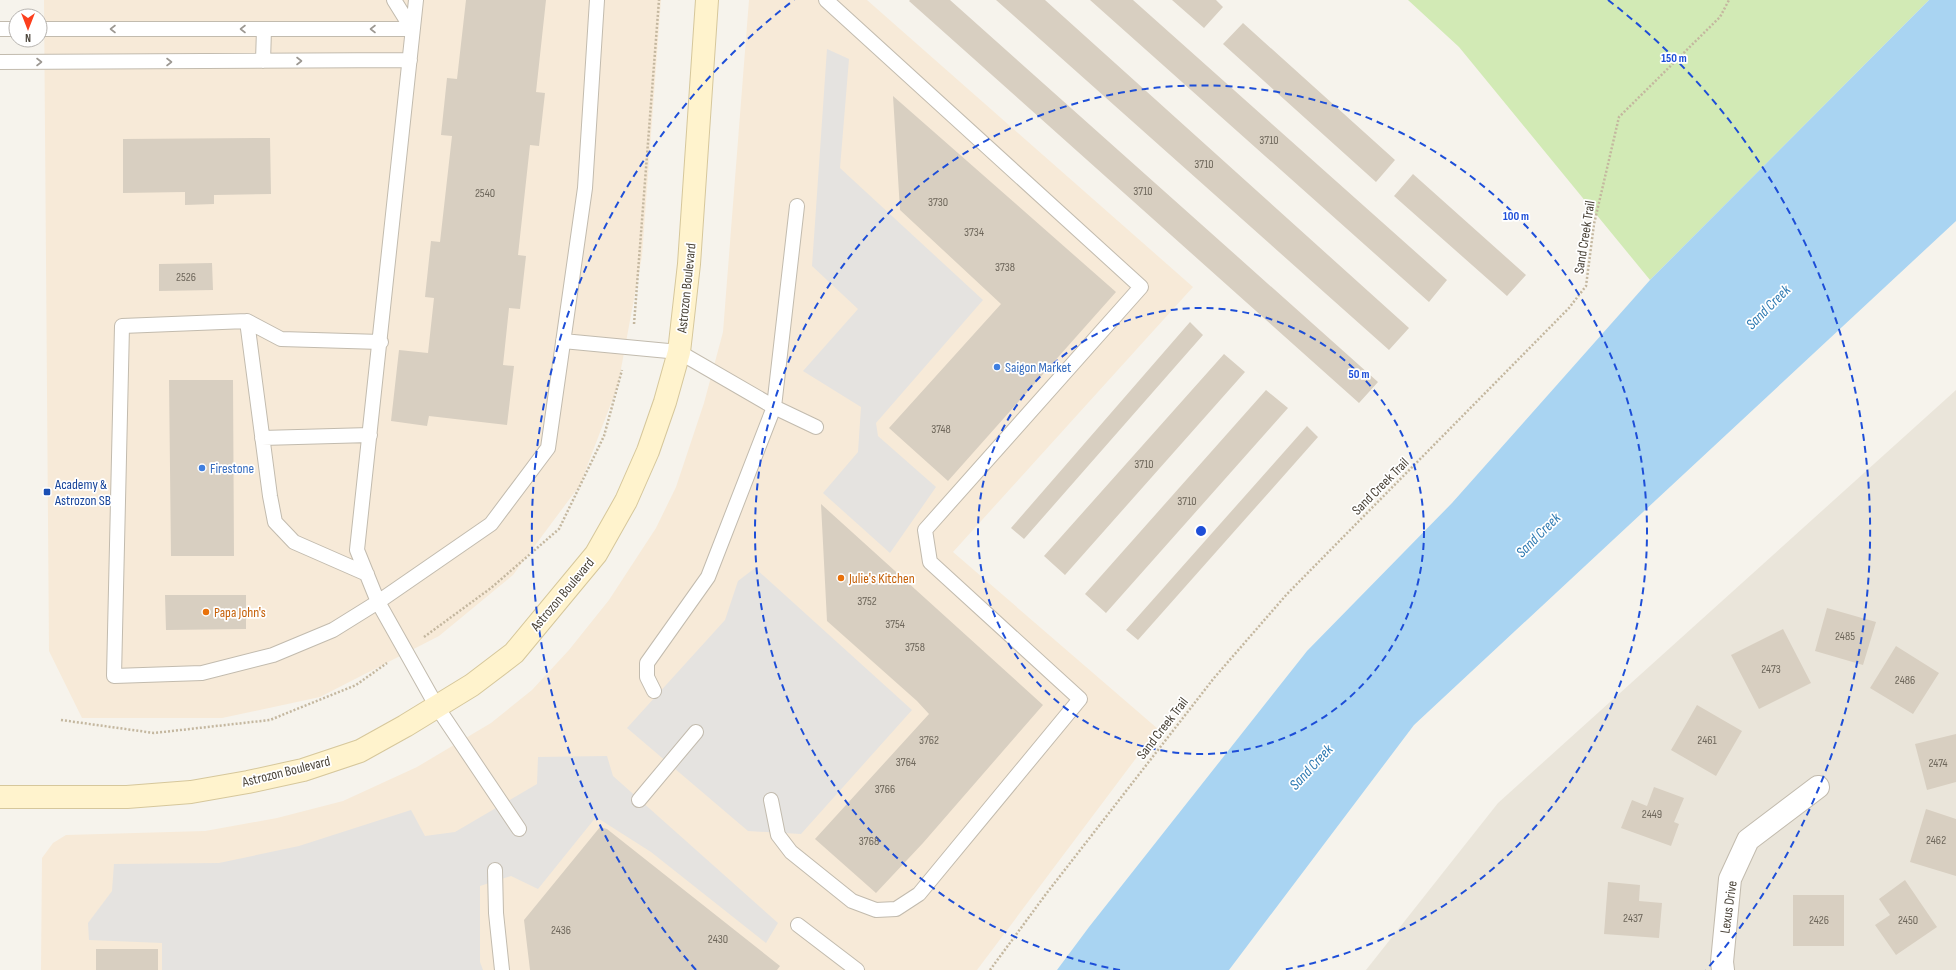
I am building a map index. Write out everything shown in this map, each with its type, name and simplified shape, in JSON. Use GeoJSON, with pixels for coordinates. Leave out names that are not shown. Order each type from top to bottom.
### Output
{"type":"FeatureCollection","features":[{"type":"Feature","properties":{"kind":"main road","name":"Astrozon Boulevard"},"geometry":{"type":"LineString","coordinates":[[0,797],[127,797],[191,792],[303,770],[360,751],[472,685],[514,652],[596,554],[626,501],[648,451],[665,402],[679,352],[689,264],[707,0]]}},
{"type":"Feature","properties":{"kind":"street","name":"Lexus Drive"},"geometry":{"type":"LineString","coordinates":[[1723,970],[1722,962],[1730,879],[1748,840],[1818,787]]}},
{"type":"Feature","properties":{"kind":"lane"},"geometry":{"type":"LineString","coordinates":[[394,0],[412,29]]}},
{"type":"Feature","properties":{"kind":"lane"},"geometry":{"type":"LineString","coordinates":[[416,0],[381,342],[357,550],[378,602],[437,706],[519,829]]}},
{"type":"Feature","properties":{"kind":"lane"},"geometry":{"type":"LineString","coordinates":[[381,342],[281,339],[247,321],[122,326],[114,676],[202,673],[273,654],[333,630],[378,602],[490,524],[548,448],[585,188],[598,0]]}},
{"type":"Feature","properties":{"kind":"lane"},"geometry":{"type":"LineString","coordinates":[[771,800],[778,835],[791,852],[852,901],[876,910],[896,910],[919,894],[1080,699],[930,562],[925,530],[1141,287],[826,0]]}},
{"type":"Feature","properties":{"kind":"lane"},"geometry":{"type":"LineString","coordinates":[[48,29],[412,29]]}},
{"type":"Feature","properties":{"kind":"lane"},"geometry":{"type":"LineString","coordinates":[[263,62],[264,29]]}},
{"type":"Feature","properties":{"kind":"lane"},"geometry":{"type":"LineString","coordinates":[[0,62],[263,62],[410,60]]}},
{"type":"Feature","properties":{"kind":"lane"},"geometry":{"type":"LineString","coordinates":[[654,691],[647,677],[647,663],[708,577],[774,406],[797,206]]}},
{"type":"Feature","properties":{"kind":"lane"},"geometry":{"type":"LineString","coordinates":[[247,321],[262,438],[275,522],[294,542],[367,574]]}},
{"type":"Feature","properties":{"kind":"lane"},"geometry":{"type":"LineString","coordinates":[[563,341],[679,352],[774,406],[816,427]]}},
{"type":"Feature","properties":{"kind":"lane"},"geometry":{"type":"LineString","coordinates":[[262,438],[370,435]]}},
{"type":"Feature","properties":{"kind":"lane"},"geometry":{"type":"LineString","coordinates":[[639,800],[696,732]]}},
{"type":"Feature","properties":{"kind":"lane"},"geometry":{"type":"LineString","coordinates":[[495,870],[496,913],[502,970]]}},
{"type":"Feature","properties":{"kind":"lane"},"geometry":{"type":"LineString","coordinates":[[798,925],[857,970]]}},
{"type":"Feature","properties":{"kind":"path"},"geometry":{"type":"LineString","coordinates":[[628,347],[635,320],[659,0]]}},
{"type":"Feature","properties":{"kind":"path","name":"Sand Creek Trail"},"geometry":{"type":"LineString","coordinates":[[990,970],[1046,894],[1219,672],[1287,594],[1569,308],[1586,286],[1594,224],[1619,117],[1720,17],[1729,0]]}},
{"type":"Feature","properties":{"kind":"shaded area"},"geometry":{"type":"Polygon","coordinates":[[[44,0],[661,0],[642,256],[618,385],[580,485],[513,575],[439,636],[320,697],[222,718],[82,718],[49,651],[44,48],[48,48],[48,8],[44,8],[44,0]]]}},
{"type":"Feature","properties":{"kind":"shaded area"},"geometry":{"type":"Polygon","coordinates":[[[749,0],[867,0],[1193,287],[953,552],[1158,729],[977,970],[41,970],[42,858],[53,843],[66,835],[205,831],[277,818],[343,801],[417,767],[491,723],[532,690],[569,650],[609,600],[656,528],[676,487],[704,403],[723,332],[749,0]]]}},
{"type":"Feature","properties":{"kind":"shaded area"},"geometry":{"type":"Polygon","coordinates":[[[827,49],[849,59],[840,168],[983,300],[876,423],[878,436],[936,487],[890,553],[823,493],[858,452],[861,407],[803,371],[858,309],[812,266],[827,49]]]}},
{"type":"Feature","properties":{"kind":"shaded area"},"geometry":{"type":"Polygon","coordinates":[[[1956,390],[1956,970],[1366,970],[1498,803],[1956,390]]]}},
{"type":"Feature","properties":{"kind":"shaded area"},"geometry":{"type":"Polygon","coordinates":[[[755,568],[912,710],[801,834],[748,831],[627,728],[725,620],[738,581],[755,568]]]}},
{"type":"Feature","properties":{"kind":"shaded area"},"geometry":{"type":"Polygon","coordinates":[[[607,756],[613,776],[778,923],[766,943],[651,852],[596,817],[538,889],[511,876],[480,886],[480,962],[483,970],[162,970],[162,943],[89,940],[88,923],[112,891],[114,864],[219,863],[299,846],[411,810],[425,836],[455,832],[537,784],[538,757],[607,756]]]}},
{"type":"Feature","properties":{"kind":"green space"},"geometry":{"type":"Polygon","coordinates":[[[1408,0],[1929,0],[1650,280],[1459,47],[1408,0]]]}},
{"type":"Feature","properties":{"kind":"water","name":"Sand Creek"},"geometry":{"type":"Polygon","coordinates":[[[1929,0],[1956,0],[1956,221],[1414,725],[1229,970],[1057,970],[1089,927],[1307,651],[1452,503],[1650,280],[1929,0]]]}},
{"type":"Feature","properties":{"kind":"building"},"geometry":{"type":"Polygon","coordinates":[[[466,0],[546,0],[536,92],[545,93],[539,146],[530,145],[518,255],[526,256],[520,309],[509,308],[503,365],[514,366],[507,425],[429,416],[427,426],[391,421],[399,350],[428,353],[434,298],[425,297],[431,241],[440,242],[452,136],[441,135],[447,78],[457,79],[466,0]]]}},
{"type":"Feature","properties":{"kind":"building"},"geometry":{"type":"Polygon","coordinates":[[[950,0],[1378,382],[1359,403],[909,1],[950,0]]]}},
{"type":"Feature","properties":{"kind":"building"},"geometry":{"type":"Polygon","coordinates":[[[996,0],[1045,0],[1409,328],[1389,350],[996,0]]]}},
{"type":"Feature","properties":{"kind":"building"},"geometry":{"type":"Polygon","coordinates":[[[1090,0],[1133,0],[1447,280],[1429,302],[1090,0]]]}},
{"type":"Feature","properties":{"kind":"building"},"geometry":{"type":"Polygon","coordinates":[[[1172,0],[1216,0],[1223,7],[1204,28],[1172,0]]]}},
{"type":"Feature","properties":{"kind":"building"},"geometry":{"type":"Polygon","coordinates":[[[1243,23],[1395,160],[1376,182],[1223,44],[1243,23]]]}},
{"type":"Feature","properties":{"kind":"building"},"geometry":{"type":"Polygon","coordinates":[[[893,96],[1116,292],[948,481],[889,428],[1001,304],[900,210],[893,96]]]}},
{"type":"Feature","properties":{"kind":"building"},"geometry":{"type":"Polygon","coordinates":[[[270,138],[271,194],[214,195],[214,204],[185,205],[185,192],[123,193],[123,139],[270,138]]]}},
{"type":"Feature","properties":{"kind":"building"},"geometry":{"type":"Polygon","coordinates":[[[1413,174],[1526,275],[1507,296],[1394,196],[1413,174]]]}},
{"type":"Feature","properties":{"kind":"building"},"geometry":{"type":"Polygon","coordinates":[[[212,263],[213,290],[159,291],[159,264],[212,263]]]}},
{"type":"Feature","properties":{"kind":"building"},"geometry":{"type":"Polygon","coordinates":[[[1190,322],[1203,335],[1024,539],[1011,528],[1190,322]]]}},
{"type":"Feature","properties":{"kind":"building"},"geometry":{"type":"Polygon","coordinates":[[[1224,354],[1245,372],[1065,575],[1044,556],[1224,354]]]}},
{"type":"Feature","properties":{"kind":"building","name":"Firestone"},"geometry":{"type":"Polygon","coordinates":[[[169,380],[233,380],[234,556],[171,556],[169,380]]]}},
{"type":"Feature","properties":{"kind":"building"},"geometry":{"type":"Polygon","coordinates":[[[1266,390],[1288,408],[1106,613],[1085,594],[1266,390]]]}},
{"type":"Feature","properties":{"kind":"building"},"geometry":{"type":"Polygon","coordinates":[[[1307,426],[1318,437],[1138,640],[1126,630],[1307,426]]]}},
{"type":"Feature","properties":{"kind":"building"},"geometry":{"type":"Polygon","coordinates":[[[821,504],[1043,705],[923,843],[876,893],[815,839],[929,714],[917,701],[827,621],[821,504]]]}},
{"type":"Feature","properties":{"kind":"building","name":"Papa John's"},"geometry":{"type":"Polygon","coordinates":[[[165,595],[246,595],[246,629],[166,630],[165,595]]]}},
{"type":"Feature","properties":{"kind":"building"},"geometry":{"type":"Polygon","coordinates":[[[1827,608],[1876,622],[1863,665],[1815,651],[1827,608]]]}},
{"type":"Feature","properties":{"kind":"building"},"geometry":{"type":"Polygon","coordinates":[[[1783,629],[1811,683],[1759,709],[1731,655],[1783,629]]]}},
{"type":"Feature","properties":{"kind":"building"},"geometry":{"type":"Polygon","coordinates":[[[1896,646],[1939,673],[1913,714],[1870,688],[1896,646]]]}},
{"type":"Feature","properties":{"kind":"building"},"geometry":{"type":"Polygon","coordinates":[[[1697,705],[1742,731],[1716,776],[1671,750],[1697,705]]]}},
{"type":"Feature","properties":{"kind":"building"},"geometry":{"type":"Polygon","coordinates":[[[1956,734],[1956,782],[1927,790],[1915,744],[1956,734]]]}},
{"type":"Feature","properties":{"kind":"building"},"geometry":{"type":"Polygon","coordinates":[[[1654,787],[1684,798],[1674,822],[1679,824],[1671,846],[1621,828],[1632,800],[1647,806],[1654,787]]]}},
{"type":"Feature","properties":{"kind":"building"},"geometry":{"type":"Polygon","coordinates":[[[1926,809],[1956,819],[1956,876],[1910,862],[1926,809]]]}},
{"type":"Feature","properties":{"kind":"building"},"geometry":{"type":"Polygon","coordinates":[[[600,827],[607,829],[780,966],[777,970],[530,970],[524,920],[600,827]]]}},
{"type":"Feature","properties":{"kind":"building"},"geometry":{"type":"Polygon","coordinates":[[[1905,880],[1937,927],[1896,955],[1875,925],[1890,915],[1879,899],[1905,880]]]}},
{"type":"Feature","properties":{"kind":"building"},"geometry":{"type":"Polygon","coordinates":[[[1608,882],[1640,885],[1639,901],[1662,903],[1659,938],[1604,934],[1608,882]]]}},
{"type":"Feature","properties":{"kind":"building"},"geometry":{"type":"Polygon","coordinates":[[[1793,895],[1844,895],[1844,946],[1793,946],[1793,895]]]}},
{"type":"Feature","properties":{"kind":"building"},"geometry":{"type":"Polygon","coordinates":[[[96,949],[158,949],[158,970],[96,970],[96,949]]]}},
{"type":"Feature","properties":{"kind":"place","name":"Saigon Market"},"geometry":{"type":"Point","coordinates":[997,367]}},
{"type":"Feature","properties":{"kind":"place","name":"Firestone"},"geometry":{"type":"Point","coordinates":[202,468]}},
{"type":"Feature","properties":{"kind":"place","name":"Academy & Astrozon SB"},"geometry":{"type":"Point","coordinates":[47,492]}},
{"type":"Feature","properties":{"kind":"place","name":"Julie's Kitchen"},"geometry":{"type":"Point","coordinates":[841,578]}},
{"type":"Feature","properties":{"kind":"place","name":"Papa John's"},"geometry":{"type":"Point","coordinates":[206,612]}}]}
